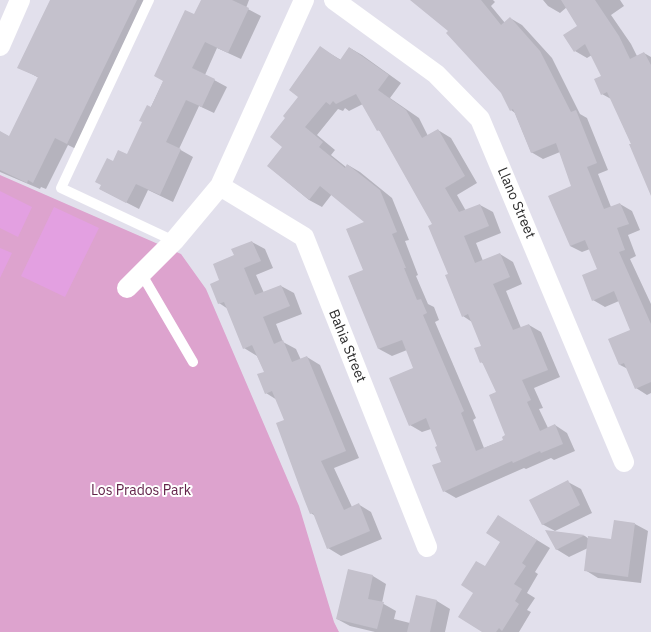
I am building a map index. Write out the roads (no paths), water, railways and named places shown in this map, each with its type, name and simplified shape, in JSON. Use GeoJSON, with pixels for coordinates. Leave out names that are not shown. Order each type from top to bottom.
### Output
{"type":"FeatureCollection","features":[{"type":"Feature","properties":{"kind":"street"},"geometry":{"type":"LineString","coordinates":[[0,46],[20,0]]}},
{"type":"Feature","properties":{"kind":"street"},"geometry":{"type":"LineString","coordinates":[[127,288],[174,241],[220,186],[304,0]]}},
{"type":"Feature","properties":{"kind":"street","name":"Llano Street"},"geometry":{"type":"LineString","coordinates":[[334,0],[436,74],[480,119],[624,462]]}},
{"type":"Feature","properties":{"kind":"street","name":"Bahia Street"},"geometry":{"type":"LineString","coordinates":[[220,186],[304,237],[427,548]]}},
{"type":"Feature","properties":{"kind":"lane"},"geometry":{"type":"LineString","coordinates":[[150,0],[61,188],[174,241]]}},
{"type":"Feature","properties":{"kind":"lane"},"geometry":{"type":"LineString","coordinates":[[141,273],[193,362]]}},
{"type":"Feature","properties":{"kind":"park label","name":"Los Prados Park"},"geometry":{"type":"Point","coordinates":[141,491]}}]}
